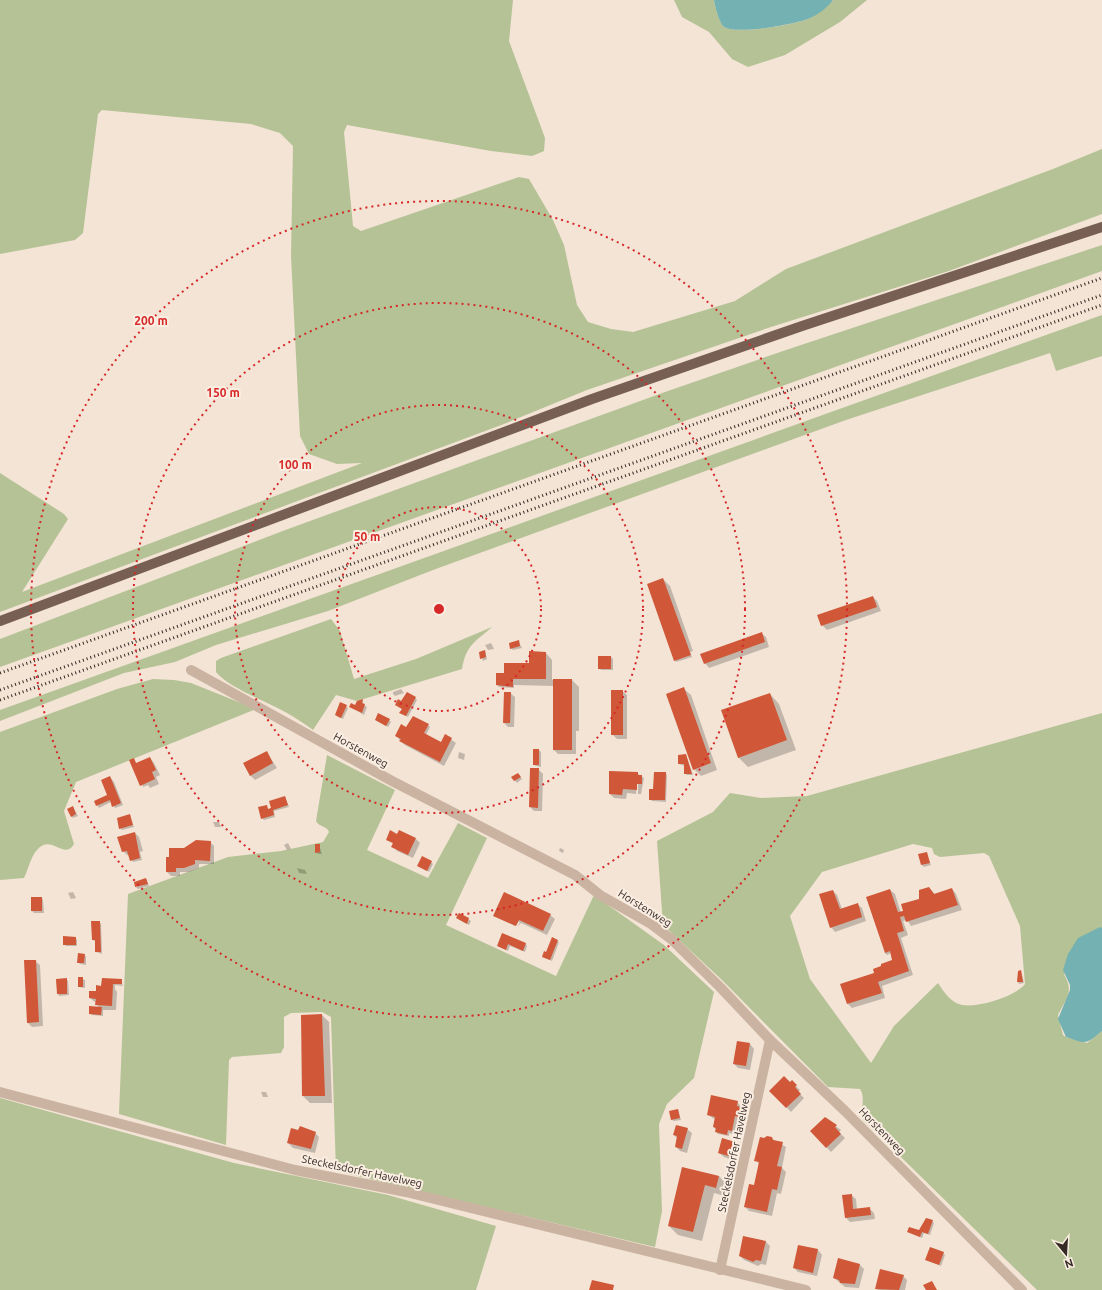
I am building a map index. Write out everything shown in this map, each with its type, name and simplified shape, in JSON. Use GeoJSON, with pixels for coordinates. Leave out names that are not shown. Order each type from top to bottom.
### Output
{"type":"FeatureCollection","features":[{"type":"Feature","properties":{"kind":"main road"},"geometry":{"type":"LineString","coordinates":[[0,622],[673,370],[1102,227]]}},
{"type":"Feature","properties":{"kind":"street","name":"Horstenweg"},"geometry":{"type":"LineString","coordinates":[[191,670],[392,781],[575,875],[600,894],[651,924],[671,939],[720,987],[770,1040],[845,1111],[1022,1290]]}},
{"type":"Feature","properties":{"kind":"street","name":"Steckelsdorfer Havelweg"},"geometry":{"type":"LineString","coordinates":[[720,1270],[770,1040]]}},
{"type":"Feature","properties":{"kind":"street","name":"Steckelsdorfer Havelweg"},"geometry":{"type":"LineString","coordinates":[[0,1092],[295,1170],[406,1192],[806,1290]]}},
{"type":"Feature","properties":{"kind":"green space"},"geometry":{"type":"Polygon","coordinates":[[[0,0],[513,0],[509,41],[545,138],[544,151],[532,156],[491,151],[347,125],[344,132],[353,226],[361,231],[519,177],[529,179],[553,220],[564,245],[577,305],[588,322],[611,329],[633,332],[735,301],[786,269],[1053,169],[1102,149],[1102,214],[949,271],[771,327],[587,390],[504,424],[0,612],[0,473],[64,514],[68,519],[22,592],[362,463],[337,464],[309,454],[300,436],[291,256],[293,146],[280,133],[251,124],[102,110],[98,114],[83,233],[75,240],[0,254],[0,0]]]}},
{"type":"Feature","properties":{"kind":"green space"},"geometry":{"type":"Polygon","coordinates":[[[674,0],[714,0],[717,13],[723,26],[729,29],[739,30],[779,26],[802,21],[818,13],[833,0],[867,0],[840,22],[785,55],[748,67],[732,59],[709,32],[682,17],[674,0]]]}},
{"type":"Feature","properties":{"kind":"green space"},"geometry":{"type":"Polygon","coordinates":[[[1102,245],[1102,271],[0,667],[0,639],[288,529],[665,392],[786,350],[1102,245]]]}},
{"type":"Feature","properties":{"kind":"green space"},"geometry":{"type":"Polygon","coordinates":[[[1102,315],[1102,356],[1056,371],[1050,353],[846,420],[433,570],[328,611],[216,645],[175,662],[124,673],[0,721],[0,710],[1102,315]]]}},
{"type":"Feature","properties":{"kind":"green space"},"geometry":{"type":"Polygon","coordinates":[[[331,619],[340,631],[354,679],[416,659],[492,627],[469,649],[462,669],[357,701],[336,695],[313,730],[287,713],[230,684],[216,672],[216,661],[221,658],[331,619]]]}},
{"type":"Feature","properties":{"kind":"green space"},"geometry":{"type":"Polygon","coordinates":[[[153,679],[174,680],[191,683],[256,709],[76,782],[64,811],[74,844],[66,850],[47,844],[42,846],[33,856],[24,878],[0,880],[0,732],[117,689],[153,679]]]}},
{"type":"Feature","properties":{"kind":"green space"},"geometry":{"type":"Polygon","coordinates":[[[1102,713],[1102,928],[1100,928],[1064,974],[1069,986],[1069,991],[1058,1015],[1063,1035],[1066,1037],[1087,1043],[1102,1031],[1102,1290],[1037,1290],[863,1120],[863,1096],[860,1089],[828,1087],[722,980],[663,925],[657,841],[713,812],[730,793],[761,798],[807,796],[1102,713]],[[913,844],[822,872],[790,916],[810,979],[871,1063],[894,1026],[938,983],[948,997],[954,1002],[962,1005],[977,1005],[1005,997],[1014,993],[1025,984],[1020,926],[989,856],[984,853],[940,857],[934,854],[932,848],[913,844]]]}},
{"type":"Feature","properties":{"kind":"green space"},"geometry":{"type":"Polygon","coordinates":[[[327,755],[395,790],[367,850],[428,878],[458,823],[487,838],[446,925],[556,976],[594,895],[664,945],[714,992],[694,1078],[667,1104],[659,1124],[662,1211],[655,1247],[336,1171],[331,1017],[322,1012],[291,1013],[284,1017],[284,1047],[281,1053],[232,1057],[229,1060],[226,1145],[119,1114],[128,894],[228,857],[281,851],[323,842],[329,832],[316,821],[327,755]]]}},
{"type":"Feature","properties":{"kind":"green space"},"geometry":{"type":"Polygon","coordinates":[[[0,1098],[234,1163],[388,1195],[496,1226],[476,1290],[0,1290],[0,1098]]]}},
{"type":"Feature","properties":{"kind":"water"},"geometry":{"type":"Polygon","coordinates":[[[714,0],[833,0],[819,13],[801,21],[764,28],[738,30],[729,29],[723,26],[717,14],[714,0]]]}},
{"type":"Feature","properties":{"kind":"water"},"geometry":{"type":"Polygon","coordinates":[[[1100,927],[1102,928],[1102,1031],[1089,1041],[1082,1042],[1066,1037],[1058,1019],[1070,990],[1070,985],[1063,970],[1068,954],[1078,938],[1100,927]]]}},
{"type":"Feature","properties":{"kind":"building"},"geometry":{"type":"Polygon","coordinates":[[[663,578],[691,655],[674,661],[647,584],[663,578]]]}},
{"type":"Feature","properties":{"kind":"building"},"geometry":{"type":"Polygon","coordinates":[[[873,596],[877,607],[821,626],[817,615],[873,596]]]}},
{"type":"Feature","properties":{"kind":"building"},"geometry":{"type":"Polygon","coordinates":[[[762,632],[765,642],[704,664],[700,654],[762,632]]]}},
{"type":"Feature","properties":{"kind":"building"},"geometry":{"type":"Polygon","coordinates":[[[519,640],[520,646],[510,649],[509,643],[519,640]]]}},
{"type":"Feature","properties":{"kind":"building"},"geometry":{"type":"Polygon","coordinates":[[[485,650],[486,657],[480,659],[479,652],[485,650]]]}},
{"type":"Feature","properties":{"kind":"building"},"geometry":{"type":"Polygon","coordinates":[[[529,651],[546,652],[546,679],[513,679],[513,687],[496,685],[496,673],[504,673],[504,663],[529,663],[529,651]]]}},
{"type":"Feature","properties":{"kind":"building"},"geometry":{"type":"Polygon","coordinates":[[[598,656],[611,656],[611,669],[598,669],[598,656]]]}},
{"type":"Feature","properties":{"kind":"building"},"geometry":{"type":"Polygon","coordinates":[[[553,679],[572,679],[572,750],[553,750],[553,679]]]}},
{"type":"Feature","properties":{"kind":"building"},"geometry":{"type":"Polygon","coordinates":[[[684,687],[711,763],[693,770],[666,694],[684,687]]]}},
{"type":"Feature","properties":{"kind":"building"},"geometry":{"type":"Polygon","coordinates":[[[611,690],[623,690],[623,735],[611,735],[611,690]]]}},
{"type":"Feature","properties":{"kind":"building"},"geometry":{"type":"Polygon","coordinates":[[[407,692],[416,697],[406,716],[399,713],[402,709],[395,705],[398,699],[401,701],[407,692]]]}},
{"type":"Feature","properties":{"kind":"building"},"geometry":{"type":"Polygon","coordinates":[[[504,692],[511,692],[510,723],[503,723],[504,692]]]}},
{"type":"Feature","properties":{"kind":"building"},"geometry":{"type":"Polygon","coordinates":[[[770,693],[787,740],[738,758],[721,710],[770,693]]]}},
{"type":"Feature","properties":{"kind":"building"},"geometry":{"type":"Polygon","coordinates":[[[363,699],[362,703],[365,704],[362,713],[349,707],[351,703],[355,705],[357,701],[363,699]]]}},
{"type":"Feature","properties":{"kind":"building"},"geometry":{"type":"Polygon","coordinates":[[[340,702],[347,705],[341,718],[335,715],[340,702]]]}},
{"type":"Feature","properties":{"kind":"building"},"geometry":{"type":"Polygon","coordinates":[[[378,713],[390,719],[386,726],[375,720],[378,713]]]}},
{"type":"Feature","properties":{"kind":"building"},"geometry":{"type":"Polygon","coordinates":[[[413,716],[429,724],[424,733],[441,742],[445,734],[452,738],[440,762],[399,741],[401,739],[395,736],[401,724],[406,727],[413,716]]]}},
{"type":"Feature","properties":{"kind":"building"},"geometry":{"type":"Polygon","coordinates":[[[533,749],[539,749],[539,765],[533,765],[533,749]]]}},
{"type":"Feature","properties":{"kind":"building"},"geometry":{"type":"Polygon","coordinates":[[[267,751],[273,763],[250,776],[243,763],[267,751]]]}},
{"type":"Feature","properties":{"kind":"building"},"geometry":{"type":"Polygon","coordinates":[[[686,754],[692,774],[684,774],[684,764],[678,764],[678,755],[686,754]]]}},
{"type":"Feature","properties":{"kind":"building"},"geometry":{"type":"Polygon","coordinates":[[[150,757],[156,770],[152,772],[155,779],[140,786],[129,760],[134,758],[136,763],[150,757]]]}},
{"type":"Feature","properties":{"kind":"building"},"geometry":{"type":"Polygon","coordinates":[[[530,768],[539,768],[538,808],[529,807],[530,768]]]}},
{"type":"Feature","properties":{"kind":"building"},"geometry":{"type":"Polygon","coordinates":[[[609,771],[638,772],[638,775],[642,775],[642,784],[637,784],[637,790],[623,789],[622,795],[609,794],[609,771]]]}},
{"type":"Feature","properties":{"kind":"building"},"geometry":{"type":"Polygon","coordinates":[[[654,772],[666,772],[665,800],[649,800],[649,789],[653,789],[654,772]]]}},
{"type":"Feature","properties":{"kind":"building"},"geometry":{"type":"Polygon","coordinates":[[[518,773],[521,777],[514,781],[511,777],[518,773]]]}},
{"type":"Feature","properties":{"kind":"building"},"geometry":{"type":"Polygon","coordinates":[[[110,776],[121,803],[112,807],[110,800],[96,806],[94,801],[107,795],[101,780],[110,776]]]}},
{"type":"Feature","properties":{"kind":"building"},"geometry":{"type":"Polygon","coordinates":[[[285,796],[288,805],[273,810],[274,815],[261,819],[258,807],[267,805],[268,809],[271,808],[269,801],[285,796]]]}},
{"type":"Feature","properties":{"kind":"building"},"geometry":{"type":"Polygon","coordinates":[[[73,806],[76,814],[71,817],[67,809],[73,806]]]}},
{"type":"Feature","properties":{"kind":"building"},"geometry":{"type":"Polygon","coordinates":[[[130,814],[133,825],[119,829],[117,818],[130,814]]]}},
{"type":"Feature","properties":{"kind":"building"},"geometry":{"type":"Polygon","coordinates":[[[390,830],[397,834],[399,830],[416,838],[408,855],[391,847],[393,843],[386,840],[390,830]]]}},
{"type":"Feature","properties":{"kind":"building"},"geometry":{"type":"Polygon","coordinates":[[[135,832],[140,858],[130,861],[127,851],[122,852],[117,837],[135,832]]]}},
{"type":"Feature","properties":{"kind":"building"},"geometry":{"type":"Polygon","coordinates":[[[196,840],[211,841],[210,861],[195,860],[195,864],[184,868],[176,868],[176,872],[166,872],[166,857],[169,857],[169,848],[184,848],[196,840]]]}},
{"type":"Feature","properties":{"kind":"building"},"geometry":{"type":"Polygon","coordinates":[[[315,844],[320,844],[320,852],[315,853],[315,844]]]}},
{"type":"Feature","properties":{"kind":"building"},"geometry":{"type":"Polygon","coordinates":[[[927,852],[930,863],[921,865],[918,854],[927,852]]]}},
{"type":"Feature","properties":{"kind":"building"},"geometry":{"type":"Polygon","coordinates":[[[422,856],[432,861],[427,871],[417,866],[422,856]]]}},
{"type":"Feature","properties":{"kind":"building"},"geometry":{"type":"Polygon","coordinates":[[[146,878],[148,884],[135,887],[134,882],[146,878]]]}},
{"type":"Feature","properties":{"kind":"building"},"geometry":{"type":"Polygon","coordinates":[[[929,887],[934,894],[952,888],[958,905],[906,922],[904,916],[900,917],[904,931],[897,933],[909,971],[878,982],[882,993],[847,1004],[840,984],[874,973],[873,969],[892,960],[890,951],[885,953],[866,897],[890,889],[898,912],[903,911],[901,904],[919,899],[919,890],[929,887]]]}},
{"type":"Feature","properties":{"kind":"building"},"geometry":{"type":"Polygon","coordinates":[[[833,890],[840,909],[858,903],[862,917],[830,928],[819,894],[833,890]]]}},
{"type":"Feature","properties":{"kind":"building"},"geometry":{"type":"Polygon","coordinates":[[[504,892],[551,914],[543,931],[519,920],[516,926],[493,916],[504,892]]]}},
{"type":"Feature","properties":{"kind":"building"},"geometry":{"type":"Polygon","coordinates":[[[31,897],[42,897],[42,911],[31,911],[31,897]]]}},
{"type":"Feature","properties":{"kind":"building"},"geometry":{"type":"Polygon","coordinates":[[[459,913],[469,918],[467,924],[456,918],[459,913]]]}},
{"type":"Feature","properties":{"kind":"building"},"geometry":{"type":"Polygon","coordinates":[[[91,921],[100,921],[101,952],[95,952],[95,940],[92,940],[91,921]]]}},
{"type":"Feature","properties":{"kind":"building"},"geometry":{"type":"Polygon","coordinates":[[[502,933],[526,943],[523,951],[508,944],[506,950],[497,946],[502,933]]]}},
{"type":"Feature","properties":{"kind":"building"},"geometry":{"type":"Polygon","coordinates":[[[63,936],[76,937],[76,945],[63,945],[63,936]]]}},
{"type":"Feature","properties":{"kind":"building"},"geometry":{"type":"Polygon","coordinates":[[[552,937],[558,940],[550,960],[542,957],[544,951],[546,952],[552,937]]]}},
{"type":"Feature","properties":{"kind":"building"},"geometry":{"type":"Polygon","coordinates":[[[78,953],[85,954],[84,963],[77,963],[78,953]]]}},
{"type":"Feature","properties":{"kind":"building"},"geometry":{"type":"Polygon","coordinates":[[[24,960],[36,960],[39,1022],[27,1023],[24,960]]]}},
{"type":"Feature","properties":{"kind":"building"},"geometry":{"type":"Polygon","coordinates":[[[1021,970],[1023,982],[1017,982],[1018,971],[1021,970]]]}},
{"type":"Feature","properties":{"kind":"building"},"geometry":{"type":"Polygon","coordinates":[[[78,977],[83,977],[83,987],[78,987],[78,977]]]}},
{"type":"Feature","properties":{"kind":"building"},"geometry":{"type":"Polygon","coordinates":[[[67,978],[67,994],[57,994],[56,979],[67,978]]]}},
{"type":"Feature","properties":{"kind":"building"},"geometry":{"type":"Polygon","coordinates":[[[102,978],[122,979],[122,984],[113,984],[112,1006],[95,1005],[96,999],[89,998],[89,991],[96,991],[96,985],[101,986],[102,978]]]}},
{"type":"Feature","properties":{"kind":"building"},"geometry":{"type":"Polygon","coordinates":[[[89,1006],[102,1007],[101,1015],[89,1014],[89,1006]]]}},
{"type":"Feature","properties":{"kind":"building"},"geometry":{"type":"Polygon","coordinates":[[[322,1014],[325,1096],[302,1096],[301,1015],[322,1014]]]}},
{"type":"Feature","properties":{"kind":"building"},"geometry":{"type":"Polygon","coordinates":[[[737,1041],[750,1043],[746,1066],[733,1064],[737,1041]]]}},
{"type":"Feature","properties":{"kind":"building"},"geometry":{"type":"Polygon","coordinates":[[[784,1076],[790,1082],[792,1080],[797,1085],[795,1087],[801,1094],[786,1108],[769,1091],[784,1076]]]}},
{"type":"Feature","properties":{"kind":"building"},"geometry":{"type":"Polygon","coordinates":[[[711,1095],[738,1101],[737,1106],[741,1107],[739,1117],[735,1116],[732,1131],[728,1130],[727,1135],[715,1132],[716,1128],[713,1127],[715,1117],[707,1115],[711,1095]]]}},
{"type":"Feature","properties":{"kind":"building"},"geometry":{"type":"Polygon","coordinates":[[[678,1109],[680,1118],[671,1120],[669,1111],[678,1109]]]}},
{"type":"Feature","properties":{"kind":"building"},"geometry":{"type":"Polygon","coordinates":[[[825,1117],[837,1125],[835,1127],[841,1134],[826,1148],[810,1131],[825,1117]]]}},
{"type":"Feature","properties":{"kind":"building"},"geometry":{"type":"Polygon","coordinates":[[[676,1125],[688,1128],[682,1149],[675,1147],[677,1136],[673,1135],[676,1125]]]}},
{"type":"Feature","properties":{"kind":"building"},"geometry":{"type":"Polygon","coordinates":[[[300,1126],[316,1132],[311,1149],[287,1143],[291,1128],[298,1130],[300,1126]]]}},
{"type":"Feature","properties":{"kind":"building"},"geometry":{"type":"Polygon","coordinates":[[[767,1136],[772,1137],[773,1140],[783,1142],[777,1166],[782,1167],[777,1190],[772,1189],[767,1212],[744,1207],[749,1184],[754,1185],[759,1162],[754,1161],[760,1137],[764,1138],[767,1136]]]}},
{"type":"Feature","properties":{"kind":"building"},"geometry":{"type":"Polygon","coordinates":[[[722,1138],[735,1142],[732,1157],[718,1153],[722,1138]]]}},
{"type":"Feature","properties":{"kind":"building"},"geometry":{"type":"Polygon","coordinates":[[[682,1167],[719,1176],[716,1188],[705,1185],[693,1232],[668,1226],[682,1167]]]}},
{"type":"Feature","properties":{"kind":"building"},"geometry":{"type":"Polygon","coordinates":[[[852,1194],[853,1209],[870,1207],[871,1215],[845,1218],[842,1195],[852,1194]]]}},
{"type":"Feature","properties":{"kind":"building"},"geometry":{"type":"Polygon","coordinates":[[[926,1218],[933,1220],[928,1234],[922,1232],[920,1237],[907,1232],[909,1227],[919,1230],[926,1218]]]}},
{"type":"Feature","properties":{"kind":"building"},"geometry":{"type":"Polygon","coordinates":[[[743,1236],[766,1241],[761,1261],[756,1260],[753,1262],[739,1256],[743,1236]]]}},
{"type":"Feature","properties":{"kind":"building"},"geometry":{"type":"Polygon","coordinates":[[[798,1245],[818,1249],[813,1273],[793,1268],[798,1245]]]}},
{"type":"Feature","properties":{"kind":"building"},"geometry":{"type":"Polygon","coordinates":[[[930,1247],[944,1252],[939,1265],[925,1260],[930,1247]]]}},
{"type":"Feature","properties":{"kind":"building"},"geometry":{"type":"Polygon","coordinates":[[[838,1258],[860,1264],[855,1284],[840,1283],[839,1280],[833,1278],[838,1258]]]}},
{"type":"Feature","properties":{"kind":"building"},"geometry":{"type":"Polygon","coordinates":[[[880,1269],[904,1275],[899,1290],[875,1289],[880,1269]]]}},
{"type":"Feature","properties":{"kind":"building"},"geometry":{"type":"Polygon","coordinates":[[[592,1280],[614,1285],[613,1290],[589,1290],[592,1280]]]}},
{"type":"Feature","properties":{"kind":"building"},"geometry":{"type":"Polygon","coordinates":[[[932,1281],[937,1290],[926,1290],[923,1285],[932,1281]]]}},
{"type":"Feature","properties":{"kind":"railway"},"geometry":{"type":"LineString","coordinates":[[0,673],[1102,278]]}},
{"type":"Feature","properties":{"kind":"railway"},"geometry":{"type":"LineString","coordinates":[[0,690],[1102,295]]}},
{"type":"Feature","properties":{"kind":"railway"},"geometry":{"type":"LineString","coordinates":[[0,700],[1102,305]]}}]}
